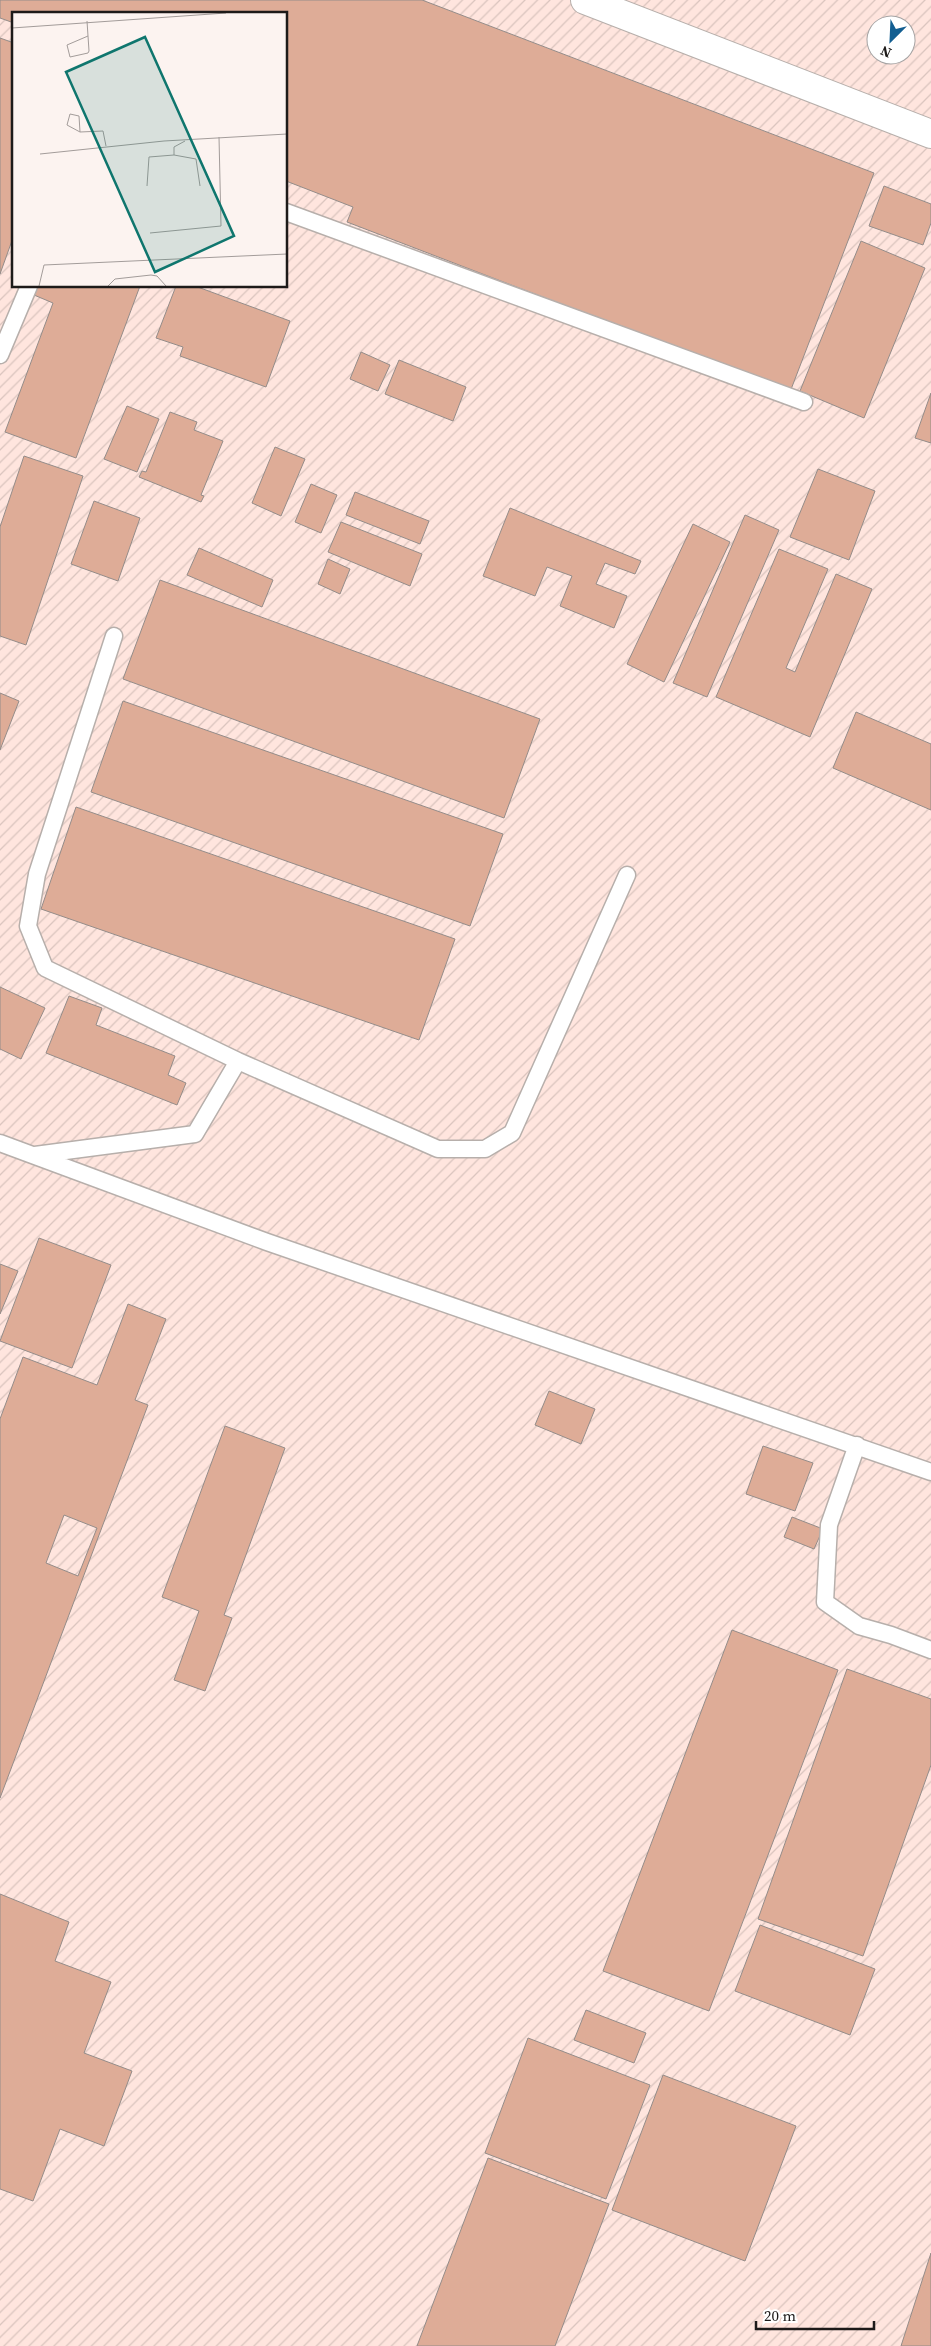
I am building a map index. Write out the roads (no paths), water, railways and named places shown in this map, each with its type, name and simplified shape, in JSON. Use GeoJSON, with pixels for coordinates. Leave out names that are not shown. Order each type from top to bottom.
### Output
{"type":"FeatureCollection","features":[{"type":"Feature","properties":{"kind":"street"},"geometry":{"type":"LineString","coordinates":[[585,0],[931,134]]}},
{"type":"Feature","properties":{"kind":"lane"},"geometry":{"type":"LineString","coordinates":[[288,213],[804,402]]}},
{"type":"Feature","properties":{"kind":"lane"},"geometry":{"type":"LineString","coordinates":[[0,355],[28,288]]}},
{"type":"Feature","properties":{"kind":"lane"},"geometry":{"type":"LineString","coordinates":[[114,636],[38,874],[28,926],[45,968],[238,1062],[438,1149],[485,1150],[512,1133],[627,875]]}},
{"type":"Feature","properties":{"kind":"lane"},"geometry":{"type":"LineString","coordinates":[[32,1155],[195,1134],[238,1062]]}},
{"type":"Feature","properties":{"kind":"lane"},"geometry":{"type":"LineString","coordinates":[[0,1143],[267,1242],[931,1472]]}},
{"type":"Feature","properties":{"kind":"lane"},"geometry":{"type":"LineString","coordinates":[[856,1445],[828,1525],[825,1602],[859,1626],[891,1635],[931,1650]]}}]}
